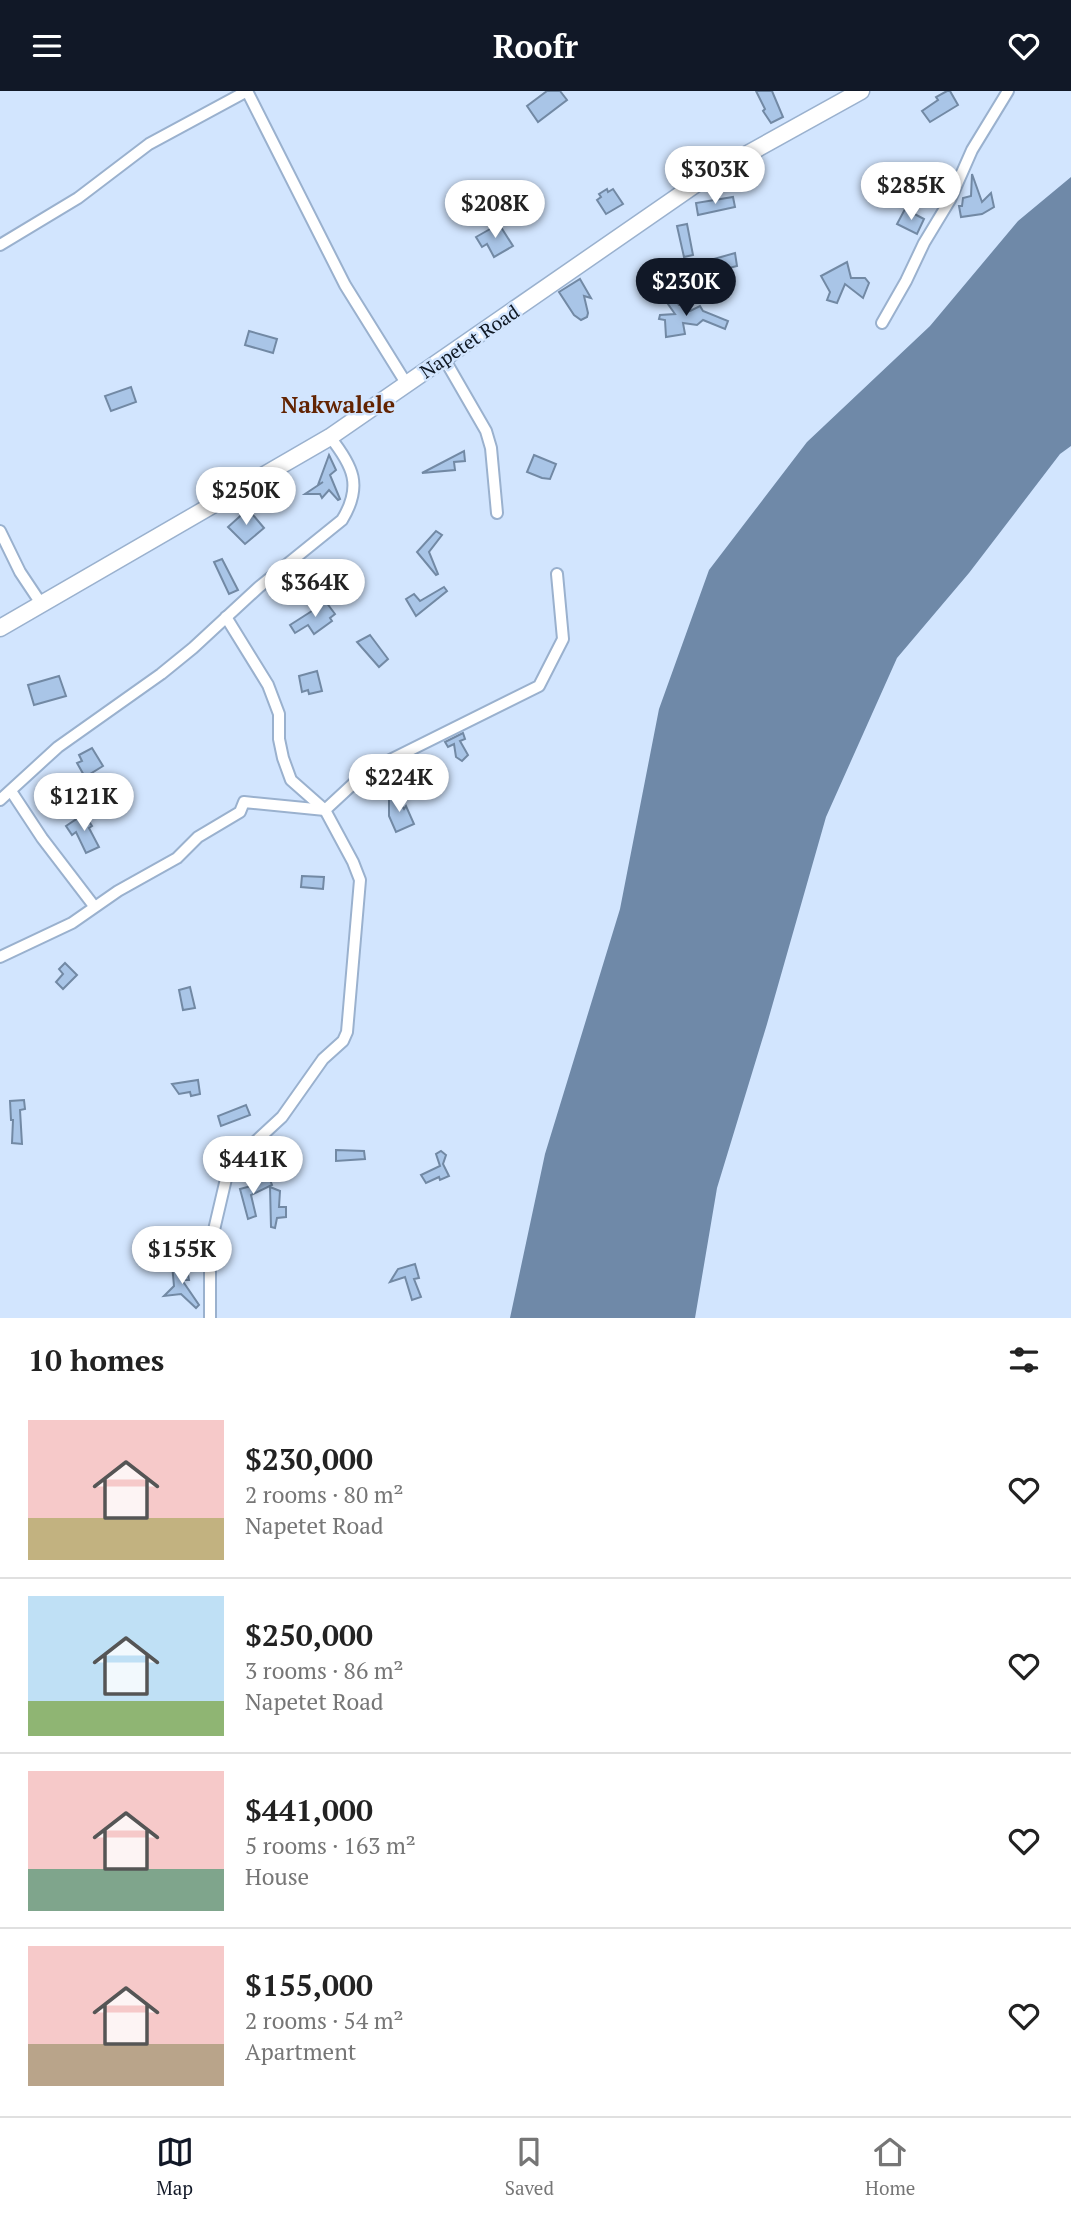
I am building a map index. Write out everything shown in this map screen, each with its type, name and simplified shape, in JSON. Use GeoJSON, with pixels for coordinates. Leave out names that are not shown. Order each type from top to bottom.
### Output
{"type":"FeatureCollection","features":[{"type":"Feature","properties":{"kind":"main road","name":"Napetet Road"},"geometry":{"type":"LineString","coordinates":[[0,628],[330,437],[706,177],[861,91]]}},
{"type":"Feature","properties":{"kind":"street"},"geometry":{"type":"LineString","coordinates":[[0,245],[78,198],[149,143],[247,91],[345,285],[406,383]]}},
{"type":"Feature","properties":{"kind":"street"},"geometry":{"type":"LineString","coordinates":[[882,323],[950,200],[972,150],[1008,91]]}},
{"type":"Feature","properties":{"kind":"street"},"geometry":{"type":"LineString","coordinates":[[444,360],[486,431],[491,448],[498,513]]}},
{"type":"Feature","properties":{"kind":"street"},"geometry":{"type":"LineString","coordinates":[[0,800],[58,747],[161,674],[258,587],[342,520],[355,487],[346,460],[330,437]]}},
{"type":"Feature","properties":{"kind":"street"},"geometry":{"type":"LineString","coordinates":[[0,531],[20,572],[42,605]]}},
{"type":"Feature","properties":{"kind":"street"},"geometry":{"type":"LineString","coordinates":[[0,957],[72,923],[94,906],[177,858],[198,837],[240,812],[244,802],[325,810],[366,772],[539,686],[563,639],[557,574]]}},
{"type":"Feature","properties":{"kind":"street"},"geometry":{"type":"LineString","coordinates":[[210,1318],[210,1247],[229,1166],[282,1117],[323,1059],[343,1041],[347,1033],[360,880],[325,810],[291,780],[279,739],[279,714],[268,685],[226,617]]}},
{"type":"Feature","properties":{"kind":"street"},"geometry":{"type":"LineString","coordinates":[[11,791],[42,838],[94,906]]}},
{"type":"Feature","properties":{"kind":"water"},"geometry":{"type":"Polygon","coordinates":[[[1071,177],[1071,446],[1060,454],[969,573],[897,658],[826,817],[717,1188],[695,1318],[510,1318],[545,1154],[620,909],[659,709],[709,570],[807,442],[930,326],[1018,221],[1071,177]]]}},
{"type":"Feature","properties":{"kind":"building"},"geometry":{"type":"Polygon","coordinates":[[[547,91],[560,91],[567,100],[538,122],[527,106],[547,91]]]}},
{"type":"Feature","properties":{"kind":"building"},"geometry":{"type":"Polygon","coordinates":[[[756,91],[772,91],[783,117],[771,123],[763,111],[765,109],[756,91]]]}},
{"type":"Feature","properties":{"kind":"building"},"geometry":{"type":"Polygon","coordinates":[[[950,91],[958,105],[930,122],[922,111],[938,100],[936,97],[950,91]]]}},
{"type":"Feature","properties":{"kind":"building"},"geometry":{"type":"Polygon","coordinates":[[[972,174],[982,202],[991,193],[994,207],[982,214],[961,217],[959,206],[962,206],[963,198],[971,196],[972,174]]]}},
{"type":"Feature","properties":{"kind":"building"},"geometry":{"type":"Polygon","coordinates":[[[607,189],[608,192],[613,189],[623,204],[606,214],[597,200],[601,197],[599,194],[607,189]]]}},
{"type":"Feature","properties":{"kind":"building"},"geometry":{"type":"Polygon","coordinates":[[[733,197],[735,207],[698,215],[696,203],[733,197]]]}},
{"type":"Feature","properties":{"kind":"building"},"geometry":{"type":"Polygon","coordinates":[[[905,209],[924,219],[917,234],[897,224],[905,209]]]}},
{"type":"Feature","properties":{"kind":"building"},"geometry":{"type":"Polygon","coordinates":[[[499,224],[513,246],[494,257],[487,244],[482,247],[476,237],[499,224]]]}},
{"type":"Feature","properties":{"kind":"building"},"geometry":{"type":"Polygon","coordinates":[[[687,224],[693,255],[684,257],[677,226],[687,224]]]}},
{"type":"Feature","properties":{"kind":"building"},"geometry":{"type":"Polygon","coordinates":[[[735,253],[737,266],[717,271],[714,259],[735,253]]]}},
{"type":"Feature","properties":{"kind":"building"},"geometry":{"type":"Polygon","coordinates":[[[847,262],[851,278],[865,278],[869,283],[863,298],[845,284],[837,303],[827,300],[830,292],[821,276],[847,262]]]}},
{"type":"Feature","properties":{"kind":"building"},"geometry":{"type":"Polygon","coordinates":[[[580,279],[591,298],[584,296],[588,313],[587,317],[581,320],[574,315],[559,292],[580,279]]]}},
{"type":"Feature","properties":{"kind":"building"},"geometry":{"type":"Polygon","coordinates":[[[670,292],[679,305],[685,305],[690,311],[700,306],[703,311],[728,321],[725,329],[703,320],[697,325],[683,323],[685,334],[666,337],[665,320],[659,319],[660,315],[675,314],[663,297],[670,292]]]}},
{"type":"Feature","properties":{"kind":"building"},"geometry":{"type":"Polygon","coordinates":[[[249,331],[277,339],[273,353],[245,345],[249,331]]]}},
{"type":"Feature","properties":{"kind":"building"},"geometry":{"type":"Polygon","coordinates":[[[131,387],[136,402],[111,411],[105,396],[131,387]]]}},
{"type":"Feature","properties":{"kind":"building"},"geometry":{"type":"Polygon","coordinates":[[[464,451],[465,461],[454,462],[455,470],[422,473],[464,451]]]}},
{"type":"Feature","properties":{"kind":"building"},"geometry":{"type":"Polygon","coordinates":[[[329,455],[336,470],[330,475],[340,499],[338,500],[329,490],[322,498],[320,494],[305,494],[323,482],[318,485],[329,455]]]}},
{"type":"Feature","properties":{"kind":"building"},"geometry":{"type":"Polygon","coordinates":[[[534,455],[556,464],[550,479],[527,472],[534,455]]]}},
{"type":"Feature","properties":{"kind":"building"},"geometry":{"type":"Polygon","coordinates":[[[248,509],[264,528],[245,544],[228,527],[248,509]]]}},
{"type":"Feature","properties":{"kind":"building"},"geometry":{"type":"Polygon","coordinates":[[[436,531],[442,535],[429,552],[438,574],[436,575],[417,552],[436,531]]]}},
{"type":"Feature","properties":{"kind":"building"},"geometry":{"type":"Polygon","coordinates":[[[222,559],[238,590],[229,594],[214,562],[222,559]]]}},
{"type":"Feature","properties":{"kind":"building"},"geometry":{"type":"Polygon","coordinates":[[[444,587],[447,591],[416,616],[406,599],[414,594],[420,601],[444,587]]]}},
{"type":"Feature","properties":{"kind":"building"},"geometry":{"type":"Polygon","coordinates":[[[326,602],[335,614],[330,618],[332,621],[314,634],[308,625],[295,633],[290,625],[326,602]]]}},
{"type":"Feature","properties":{"kind":"building"},"geometry":{"type":"Polygon","coordinates":[[[370,635],[388,659],[379,667],[357,642],[370,635]]]}},
{"type":"Feature","properties":{"kind":"building"},"geometry":{"type":"Polygon","coordinates":[[[317,671],[322,691],[309,694],[308,690],[302,692],[299,676],[317,671]]]}},
{"type":"Feature","properties":{"kind":"building"},"geometry":{"type":"Polygon","coordinates":[[[59,676],[66,696],[34,705],[28,685],[59,676]]]}},
{"type":"Feature","properties":{"kind":"building"},"geometry":{"type":"Polygon","coordinates":[[[463,733],[465,739],[460,741],[468,755],[462,761],[456,757],[454,744],[448,747],[445,742],[463,733]]]}},
{"type":"Feature","properties":{"kind":"building"},"geometry":{"type":"Polygon","coordinates":[[[92,748],[103,766],[85,777],[77,763],[82,761],[79,755],[92,748]]]}},
{"type":"Feature","properties":{"kind":"building"},"geometry":{"type":"Polygon","coordinates":[[[389,787],[404,809],[406,806],[414,824],[396,832],[389,816],[389,787]]]}},
{"type":"Feature","properties":{"kind":"building"},"geometry":{"type":"Polygon","coordinates":[[[84,814],[92,826],[89,828],[99,847],[86,853],[76,832],[72,835],[66,826],[84,814]]]}},
{"type":"Feature","properties":{"kind":"building"},"geometry":{"type":"Polygon","coordinates":[[[302,876],[324,877],[323,889],[301,887],[302,876]]]}},
{"type":"Feature","properties":{"kind":"building"},"geometry":{"type":"Polygon","coordinates":[[[65,963],[77,975],[63,989],[56,982],[63,974],[59,969],[65,963]]]}},
{"type":"Feature","properties":{"kind":"building"},"geometry":{"type":"Polygon","coordinates":[[[190,987],[195,1008],[183,1010],[179,990],[190,987]]]}},
{"type":"Feature","properties":{"kind":"building"},"geometry":{"type":"Polygon","coordinates":[[[198,1080],[200,1094],[191,1096],[190,1092],[179,1094],[172,1084],[198,1080]]]}},
{"type":"Feature","properties":{"kind":"building"},"geometry":{"type":"Polygon","coordinates":[[[24,1100],[25,1109],[20,1110],[22,1144],[12,1143],[10,1101],[24,1100]]]}},
{"type":"Feature","properties":{"kind":"building"},"geometry":{"type":"Polygon","coordinates":[[[246,1105],[250,1115],[221,1126],[218,1116],[246,1105]]]}},
{"type":"Feature","properties":{"kind":"building"},"geometry":{"type":"Polygon","coordinates":[[[336,1150],[364,1151],[365,1159],[336,1161],[336,1150]]]}},
{"type":"Feature","properties":{"kind":"building"},"geometry":{"type":"Polygon","coordinates":[[[441,1151],[446,1155],[443,1164],[449,1176],[426,1183],[421,1175],[440,1166],[436,1154],[441,1151]]]}},
{"type":"Feature","properties":{"kind":"building"},"geometry":{"type":"Polygon","coordinates":[[[269,1177],[272,1185],[251,1195],[256,1216],[248,1219],[240,1189],[269,1177]]]}},
{"type":"Feature","properties":{"kind":"building"},"geometry":{"type":"Polygon","coordinates":[[[270,1187],[280,1191],[279,1207],[286,1207],[286,1217],[277,1218],[275,1228],[271,1227],[270,1187]]]}},
{"type":"Feature","properties":{"kind":"building"},"geometry":{"type":"Polygon","coordinates":[[[172,1264],[176,1270],[187,1269],[189,1280],[182,1280],[199,1305],[196,1308],[181,1294],[164,1296],[174,1286],[172,1264]]]}},
{"type":"Feature","properties":{"kind":"building"},"geometry":{"type":"Polygon","coordinates":[[[415,1264],[419,1278],[414,1279],[421,1297],[412,1300],[405,1277],[390,1282],[398,1269],[415,1264]]]}},
{"type":"Feature","properties":{"kind":"district","name":"Nakwalele"},"geometry":{"type":"Point","coordinates":[338,404]}}]}
